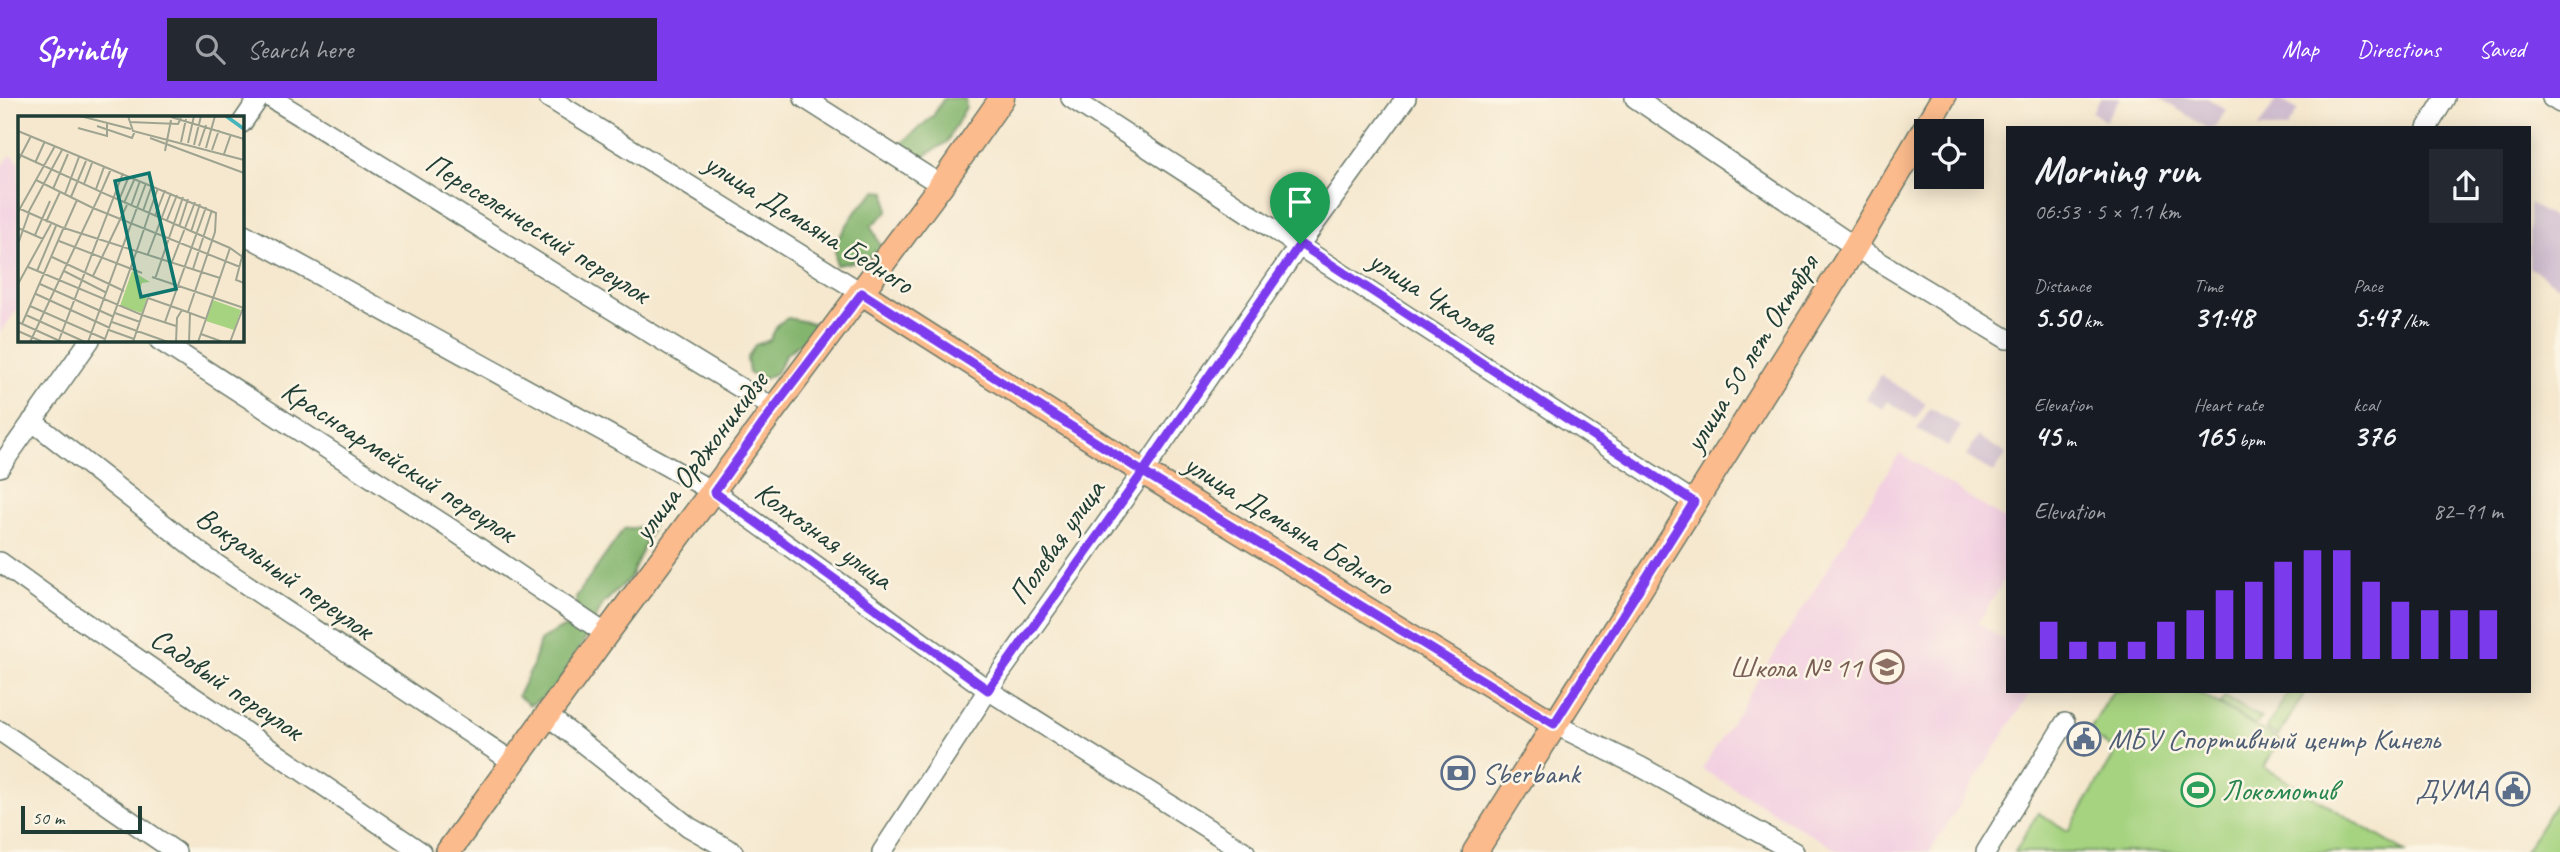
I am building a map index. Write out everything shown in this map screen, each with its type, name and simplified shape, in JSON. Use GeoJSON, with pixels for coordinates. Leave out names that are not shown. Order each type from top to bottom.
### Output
{"type":"FeatureCollection","features":[{"type":"Feature","properties":{"kind":"main road","name":"улица Орджоникидзе"},"geometry":{"type":"LineString","coordinates":[[448,852],[606,634],[942,185],[1002,98]]}},
{"type":"Feature","properties":{"kind":"main road","name":"улица 50 лет Октября"},"geometry":{"type":"LineString","coordinates":[[1475,852],[1855,247],[1942,98]]}},
{"type":"Feature","properties":{"kind":"main road","name":"улица Демьяна Бедного"},"geometry":{"type":"LineString","coordinates":[[862,293],[1143,472],[1554,724]]}},
{"type":"Feature","properties":{"kind":"street"},"geometry":{"type":"LineString","coordinates":[[243,122],[259,98]]}},
{"type":"Feature","properties":{"kind":"street","name":"Переселенческий переулок"},"geometry":{"type":"LineString","coordinates":[[271,98],[596,301],[774,408]]}},
{"type":"Feature","properties":{"kind":"street","name":"улица Демьяна Бедного"},"geometry":{"type":"LineString","coordinates":[[549,98],[862,293]]}},
{"type":"Feature","properties":{"kind":"street"},"geometry":{"type":"LineString","coordinates":[[804,98],[942,185]]}},
{"type":"Feature","properties":{"kind":"street","name":"улица Чкалова"},"geometry":{"type":"LineString","coordinates":[[1071,98],[1694,502]]}},
{"type":"Feature","properties":{"kind":"street","name":"Полевая улица"},"geometry":{"type":"LineString","coordinates":[[882,852],[988,690],[1300,244],[1406,98]]}},
{"type":"Feature","properties":{"kind":"street"},"geometry":{"type":"LineString","coordinates":[[1635,98],[1855,247],[2006,338]]}},
{"type":"Feature","properties":{"kind":"street"},"geometry":{"type":"LineString","coordinates":[[2428,126],[2445,98]]}},
{"type":"Feature","properties":{"kind":"street"},"geometry":{"type":"LineString","coordinates":[[2552,98],[2560,103]]}},
{"type":"Feature","properties":{"kind":"street","name":"Колхозная улица"},"geometry":{"type":"LineString","coordinates":[[243,234],[714,492],[988,690],[1245,852]]}},
{"type":"Feature","properties":{"kind":"street"},"geometry":{"type":"LineString","coordinates":[[0,467],[89,341]]}},
{"type":"Feature","properties":{"kind":"street","name":"Красноармейский переулок"},"geometry":{"type":"LineString","coordinates":[[161,341],[451,529],[606,634]]}},
{"type":"Feature","properties":{"kind":"street","name":"Вокзальный переулок"},"geometry":{"type":"LineString","coordinates":[[32,421],[211,561],[513,762]]}},
{"type":"Feature","properties":{"kind":"street","name":"Садовый переулок"},"geometry":{"type":"LineString","coordinates":[[0,562],[421,852]]}},
{"type":"Feature","properties":{"kind":"street"},"geometry":{"type":"LineString","coordinates":[[547,715],[689,827],[733,852]]}},
{"type":"Feature","properties":{"kind":"street"},"geometry":{"type":"LineString","coordinates":[[1986,852],[2065,723]]}},
{"type":"Feature","properties":{"kind":"street","name":"улица Демьяна Бедного"},"geometry":{"type":"LineString","coordinates":[[1554,724],[1641,767],[1794,852]]}},
{"type":"Feature","properties":{"kind":"street"},"geometry":{"type":"LineString","coordinates":[[0,731],[176,852]]}},
{"type":"Feature","properties":{"kind":"shaded area"},"geometry":{"type":"Polygon","coordinates":[[[2101,98],[2120,98],[2105,121],[2092,112],[2101,98]]]}},
{"type":"Feature","properties":{"kind":"shaded area"},"geometry":{"type":"Polygon","coordinates":[[[2160,98],[2207,98],[2226,110],[2216,126],[2204,126],[2160,98]]]}},
{"type":"Feature","properties":{"kind":"shaded area"},"geometry":{"type":"Polygon","coordinates":[[[2277,98],[2298,110],[2288,126],[2259,126],[2277,98]]]}},
{"type":"Feature","properties":{"kind":"shaded area"},"geometry":{"type":"Polygon","coordinates":[[[11,155],[18,160],[18,308],[0,333],[0,168],[11,155]]]}},
{"type":"Feature","properties":{"kind":"shaded area"},"geometry":{"type":"Polygon","coordinates":[[[2531,204],[2560,223],[2560,287],[2531,268],[2531,204]]]}},
{"type":"Feature","properties":{"kind":"shaded area"},"geometry":{"type":"Polygon","coordinates":[[[1880,375],[1926,403],[1916,419],[1887,401],[1883,409],[1866,399],[1880,375]]]}},
{"type":"Feature","properties":{"kind":"shaded area"},"geometry":{"type":"Polygon","coordinates":[[[1930,408],[1961,426],[1948,447],[1917,429],[1930,408]]]}},
{"type":"Feature","properties":{"kind":"shaded area"},"geometry":{"type":"Polygon","coordinates":[[[1978,436],[2006,454],[1994,473],[1966,456],[1978,436]]]}},
{"type":"Feature","properties":{"kind":"shaded area","name":"Школа № 11"},"geometry":{"type":"Polygon","coordinates":[[[1900,453],[2006,520],[2006,578],[1978,623],[2006,641],[2006,693],[2030,693],[1930,852],[1840,852],[1702,769],[1900,453]]]}},
{"type":"Feature","properties":{"kind":"green space"},"geometry":{"type":"Polygon","coordinates":[[[944,98],[965,98],[966,107],[947,142],[918,160],[901,155],[903,142],[933,116],[944,98]]]}},
{"type":"Feature","properties":{"kind":"green space"},"geometry":{"type":"Polygon","coordinates":[[[876,191],[886,192],[888,211],[871,226],[881,247],[866,260],[836,265],[835,243],[857,210],[876,191]]]}},
{"type":"Feature","properties":{"kind":"green space"},"geometry":{"type":"Polygon","coordinates":[[[788,318],[816,324],[805,339],[786,354],[776,373],[764,379],[749,373],[747,359],[755,345],[770,340],[778,324],[788,318]]]}},
{"type":"Feature","properties":{"kind":"green space"},"geometry":{"type":"Polygon","coordinates":[[[653,526],[630,578],[603,604],[583,643],[551,694],[530,705],[518,696],[533,665],[540,641],[558,630],[576,624],[576,597],[624,529],[653,526]]]}},
{"type":"Feature","properties":{"kind":"green space","name":"Локомотив"},"geometry":{"type":"Polygon","coordinates":[[[2112,693],[2198,693],[2279,740],[2264,767],[2405,852],[2015,852],[2038,813],[2068,831],[2117,751],[2088,733],[2112,693]]]}},
{"type":"Feature","properties":{"kind":"green space"},"geometry":{"type":"Polygon","coordinates":[[[2288,693],[2305,693],[2278,736],[2266,729],[2288,693]]]}},
{"type":"Feature","properties":{"kind":"green space"},"geometry":{"type":"Polygon","coordinates":[[[2225,697],[2261,718],[2256,725],[2220,704],[2225,697]]]}},
{"type":"Feature","properties":{"kind":"green space"},"geometry":{"type":"Polygon","coordinates":[[[2560,796],[2560,852],[2525,852],[2560,796]]]}},
{"type":"Feature","properties":{"kind":"place","name":"Школа № 11"},"geometry":{"type":"Point","coordinates":[1887,667]}},
{"type":"Feature","properties":{"kind":"place","name":"МБУ Спортивный центр Кинель"},"geometry":{"type":"Point","coordinates":[2084,739]}},
{"type":"Feature","properties":{"kind":"place","name":"Sberbank"},"geometry":{"type":"Point","coordinates":[1458,773]}},
{"type":"Feature","properties":{"kind":"place","name":"ДУМА"},"geometry":{"type":"Point","coordinates":[2513,789]}},
{"type":"Feature","properties":{"kind":"place","name":"Локомотив"},"geometry":{"type":"Point","coordinates":[2198,790]}},
{"type":"Feature","properties":{"kind":"route"},"geometry":{"type":"LineString","coordinates":[[1300,244],[1143,472],[988,690],[714,492],[862,293],[1143,472],[1554,724],[1694,502],[1300,244]]}}]}
